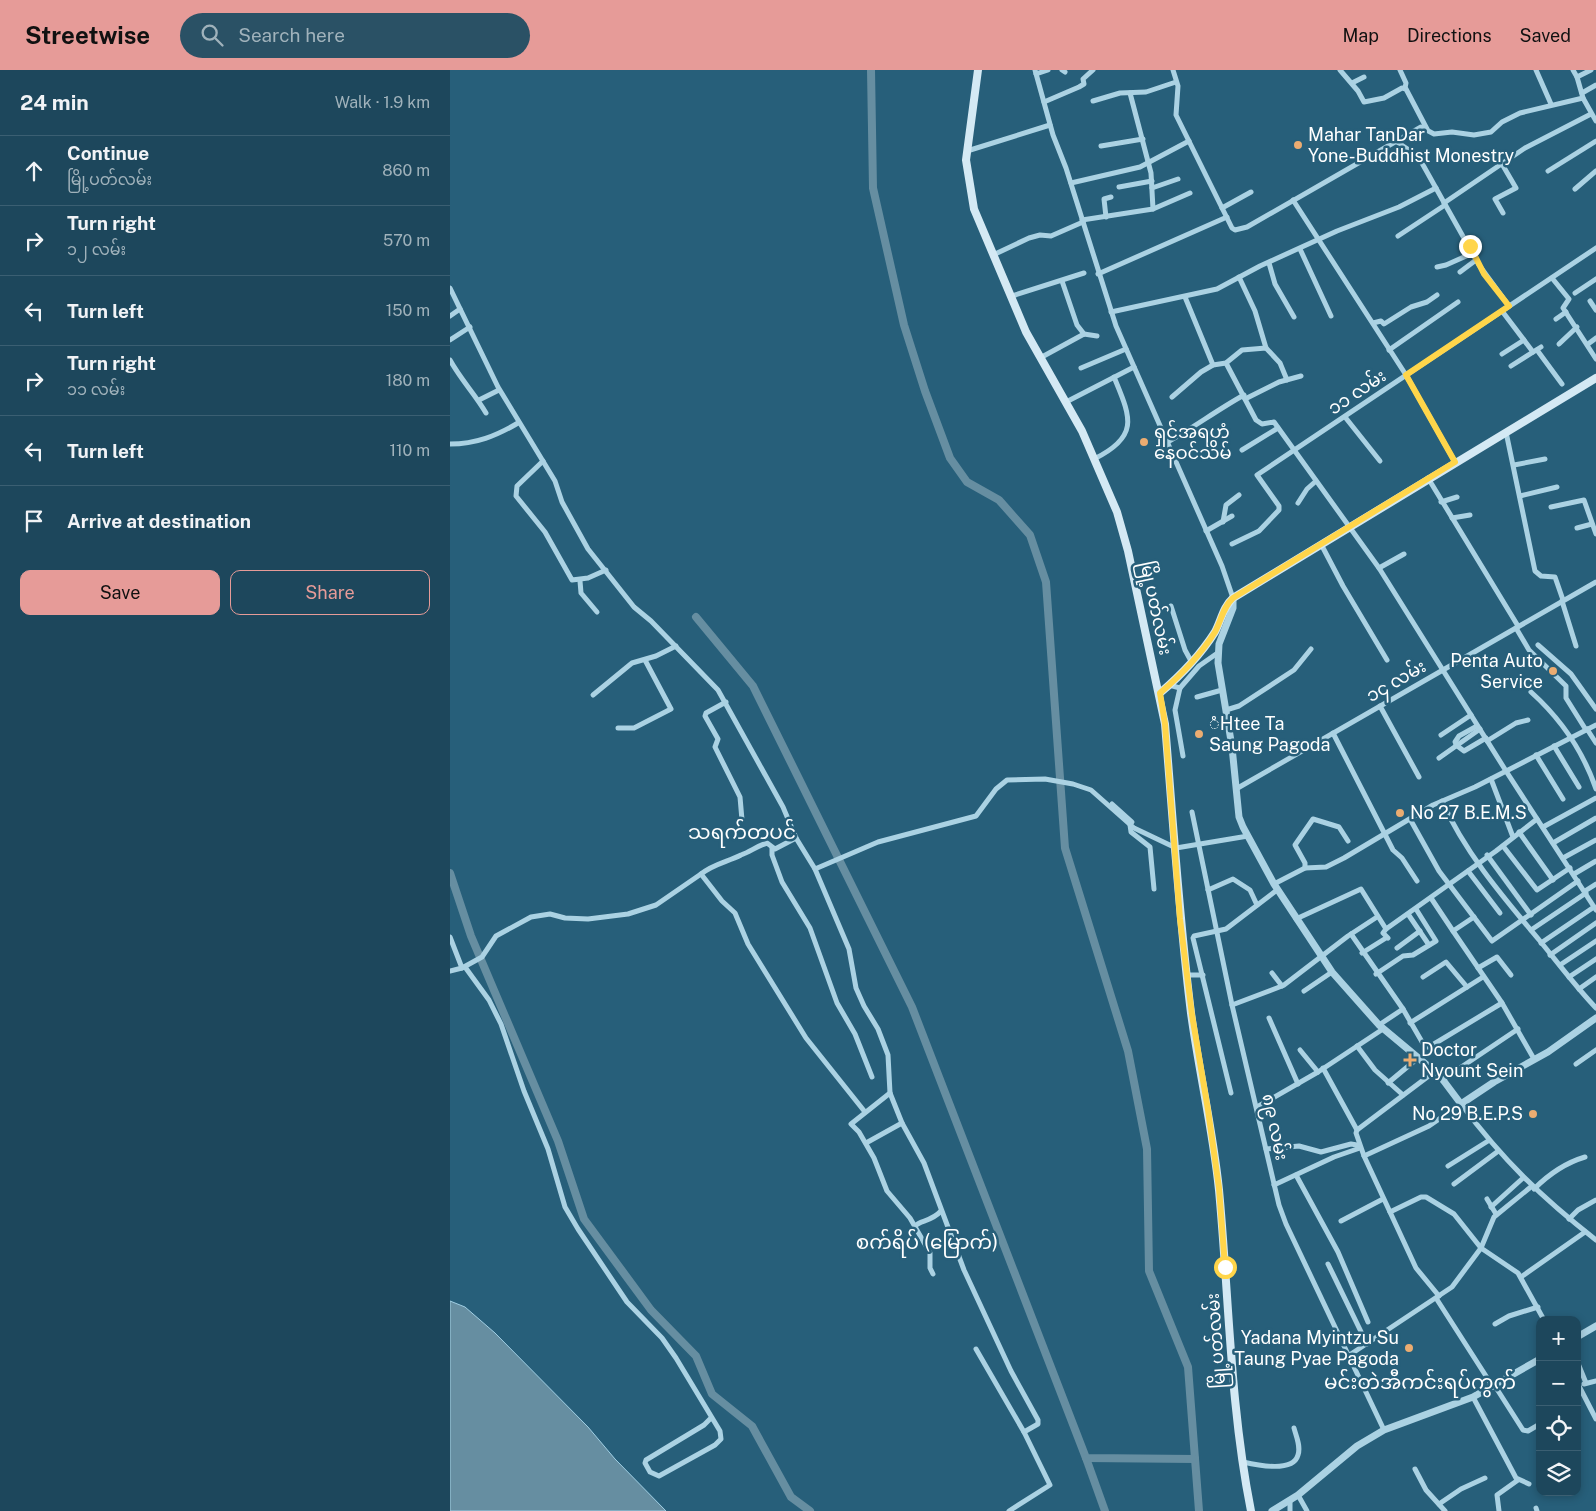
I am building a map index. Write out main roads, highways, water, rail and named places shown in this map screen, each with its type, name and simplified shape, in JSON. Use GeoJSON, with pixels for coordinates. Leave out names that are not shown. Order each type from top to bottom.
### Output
{"type":"FeatureCollection","features":[{"type":"Feature","properties":{"kind":"main road","name":"မြို့ပတ်လမ်း"},"geometry":{"type":"LineString","coordinates":[[978,70],[967,152],[971,198],[993,255],[1040,358],[1066,402],[1117,512],[1128,550],[1160,693],[1165,724],[1187,975],[1219,1188],[1237,1414],[1251,1511]]}},
{"type":"Feature","properties":{"kind":"main road"},"geometry":{"type":"LineString","coordinates":[[1160,693],[1191,661],[1214,632],[1233,598],[1428,478],[1596,378]]}},
{"type":"Feature","properties":{"kind":"water"},"geometry":{"type":"Polygon","coordinates":[[[450,1301],[465,1307],[495,1333],[588,1427],[615,1459],[666,1511],[450,1511],[450,1301]]]}},
{"type":"Feature","properties":{"kind":"waterway"},"geometry":{"type":"LineString","coordinates":[[871,70],[873,188],[904,325],[925,391],[950,458],[967,482],[999,500],[1030,535],[1046,582],[1065,848],[1128,1051],[1147,1149],[1149,1271],[1188,1367],[1199,1511]]}},
{"type":"Feature","properties":{"kind":"waterway"},"geometry":{"type":"LineString","coordinates":[[696,617],[753,686],[912,1007],[1086,1458],[1195,1459]]}},
{"type":"Feature","properties":{"kind":"waterway"},"geometry":{"type":"LineString","coordinates":[[450,873],[471,936],[558,1141],[584,1219],[651,1310],[696,1356],[712,1394],[752,1426],[791,1497],[810,1511]]}},
{"type":"Feature","properties":{"kind":"waterway"},"geometry":{"type":"LineString","coordinates":[[1086,1458],[1105,1511]]}},
{"type":"Feature","properties":{"kind":"place","name":"Mahar TanDar Yone-Buddhist Monestry"},"geometry":{"type":"Point","coordinates":[1298,145]}},
{"type":"Feature","properties":{"kind":"place","name":"ရှင်အရဟံ နေဝင်သိမ်"},"geometry":{"type":"Point","coordinates":[1144,442]}},
{"type":"Feature","properties":{"kind":"place","name":"Penta Auto Service"},"geometry":{"type":"Point","coordinates":[1553,671]}},
{"type":"Feature","properties":{"kind":"place","name":"ံHtee Ta Saung Pagoda"},"geometry":{"type":"Point","coordinates":[1199,734]}},
{"type":"Feature","properties":{"kind":"place","name":"No 27 B.E.M.S"},"geometry":{"type":"Point","coordinates":[1400,813]}},
{"type":"Feature","properties":{"kind":"place","name":"Doctor Nyount Sein"},"geometry":{"type":"Point","coordinates":[1410,1060]}},
{"type":"Feature","properties":{"kind":"place","name":"No 29 B.E.P.S"},"geometry":{"type":"Point","coordinates":[1533,1114]}},
{"type":"Feature","properties":{"kind":"place","name":"Yadana Myintzu Su Taung Pyae Pagoda"},"geometry":{"type":"Point","coordinates":[1409,1348]}},
{"type":"Feature","properties":{"kind":"district","name":"သရက်တပင်"},"geometry":{"type":"Point","coordinates":[742,832]}},
{"type":"Feature","properties":{"kind":"district","name":"စက်ရိပ် (မြောက်)"},"geometry":{"type":"Point","coordinates":[927,1242]}},
{"type":"Feature","properties":{"kind":"district","name":"မင်းတဲအီကင်းရပ်ကွက်"},"geometry":{"type":"Point","coordinates":[1420,1382]}}]}
